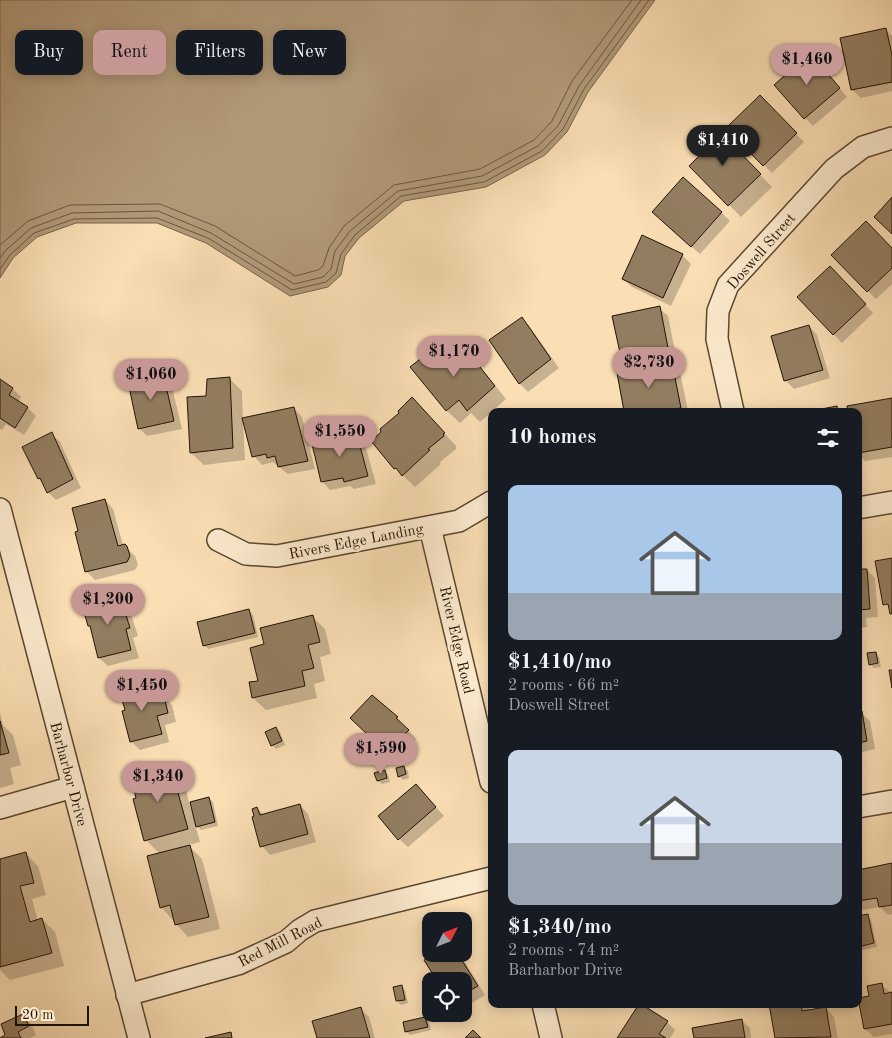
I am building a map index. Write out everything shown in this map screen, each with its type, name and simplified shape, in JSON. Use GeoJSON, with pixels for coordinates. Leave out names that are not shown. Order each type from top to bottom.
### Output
{"type":"FeatureCollection","features":[{"type":"Feature","properties":{"kind":"street","name":"Doswell Street"},"geometry":{"type":"LineString","coordinates":[[732,408],[717,339],[718,310],[728,285],[834,169],[863,147],[892,138]]}},
{"type":"Feature","properties":{"kind":"street"},"geometry":{"type":"LineString","coordinates":[[862,507],[892,502]]}},
{"type":"Feature","properties":{"kind":"street","name":"Rivers Edge Landing"},"geometry":{"type":"LineString","coordinates":[[218,540],[246,554],[277,556],[459,521],[488,504]]}},
{"type":"Feature","properties":{"kind":"street","name":"Barharbor Drive"},"geometry":{"type":"LineString","coordinates":[[0,509],[138,1038]]}},
{"type":"Feature","properties":{"kind":"street","name":"River Edge Road"},"geometry":{"type":"LineString","coordinates":[[430,527],[488,769]]}},
{"type":"Feature","properties":{"kind":"street"},"geometry":{"type":"LineString","coordinates":[[0,808],[73,787]]}},
{"type":"Feature","properties":{"kind":"street"},"geometry":{"type":"LineString","coordinates":[[862,806],[892,801]]}},
{"type":"Feature","properties":{"kind":"street","name":"Red Mill Road"},"geometry":{"type":"LineString","coordinates":[[127,995],[238,964],[286,942],[300,930],[315,921],[488,879]]}},
{"type":"Feature","properties":{"kind":"street"},"geometry":{"type":"LineString","coordinates":[[544,1008],[551,1038]]}},
{"type":"Feature","properties":{"kind":"water"},"geometry":{"type":"Polygon","coordinates":[[[0,0],[655,0],[588,92],[567,132],[545,155],[486,187],[404,201],[359,238],[345,256],[341,275],[328,287],[290,296],[206,243],[157,223],[76,223],[37,237],[13,258],[0,278],[0,0]]]}},
{"type":"Feature","properties":{"kind":"building"},"geometry":{"type":"Polygon","coordinates":[[[886,28],[892,55],[892,82],[851,90],[840,38],[886,28]]]}},
{"type":"Feature","properties":{"kind":"building"},"geometry":{"type":"Polygon","coordinates":[[[810,53],[840,88],[804,119],[774,85],[810,53]]]}},
{"type":"Feature","properties":{"kind":"building"},"geometry":{"type":"Polygon","coordinates":[[[760,95],[797,133],[763,166],[726,128],[760,95]]]}},
{"type":"Feature","properties":{"kind":"building"},"geometry":{"type":"Polygon","coordinates":[[[713,125],[761,174],[728,206],[689,166],[704,151],[696,142],[713,125]]]}},
{"type":"Feature","properties":{"kind":"building"},"geometry":{"type":"Polygon","coordinates":[[[683,177],[722,212],[691,247],[652,212],[683,177]]]}},
{"type":"Feature","properties":{"kind":"building"},"geometry":{"type":"Polygon","coordinates":[[[892,197],[892,234],[874,217],[892,197]]]}},
{"type":"Feature","properties":{"kind":"building"},"geometry":{"type":"Polygon","coordinates":[[[866,221],[892,248],[892,268],[867,292],[831,255],[866,221]]]}},
{"type":"Feature","properties":{"kind":"building"},"geometry":{"type":"Polygon","coordinates":[[[642,235],[683,254],[663,298],[622,279],[642,235]]]}},
{"type":"Feature","properties":{"kind":"building"},"geometry":{"type":"Polygon","coordinates":[[[830,266],[866,304],[833,335],[797,297],[830,266]]]}},
{"type":"Feature","properties":{"kind":"building"},"geometry":{"type":"Polygon","coordinates":[[[660,306],[669,353],[622,362],[612,316],[660,306]]]}},
{"type":"Feature","properties":{"kind":"building"},"geometry":{"type":"Polygon","coordinates":[[[522,317],[551,359],[519,384],[489,340],[522,317]]]}},
{"type":"Feature","properties":{"kind":"building"},"geometry":{"type":"Polygon","coordinates":[[[809,325],[823,370],[784,381],[771,336],[809,325]]]}},
{"type":"Feature","properties":{"kind":"building"},"geometry":{"type":"Polygon","coordinates":[[[461,343],[495,386],[467,411],[459,400],[446,411],[410,367],[428,353],[437,363],[461,343]]]}},
{"type":"Feature","properties":{"kind":"building"},"geometry":{"type":"Polygon","coordinates":[[[672,363],[681,408],[623,408],[617,373],[672,363]]]}},
{"type":"Feature","properties":{"kind":"building"},"geometry":{"type":"Polygon","coordinates":[[[163,373],[174,421],[138,429],[128,382],[163,373]]]}},
{"type":"Feature","properties":{"kind":"building"},"geometry":{"type":"Polygon","coordinates":[[[230,377],[233,448],[190,453],[187,397],[206,396],[207,379],[230,377]]]}},
{"type":"Feature","properties":{"kind":"building"},"geometry":{"type":"Polygon","coordinates":[[[0,379],[13,388],[9,395],[28,407],[15,428],[0,418],[0,379]]]}},
{"type":"Feature","properties":{"kind":"building"},"geometry":{"type":"Polygon","coordinates":[[[412,397],[445,433],[402,476],[371,441],[381,432],[380,429],[399,413],[398,411],[412,397]]]}},
{"type":"Feature","properties":{"kind":"building"},"geometry":{"type":"Polygon","coordinates":[[[892,398],[892,447],[862,452],[862,408],[847,408],[847,406],[892,398]]]}},
{"type":"Feature","properties":{"kind":"building"},"geometry":{"type":"Polygon","coordinates":[[[294,407],[308,461],[278,467],[275,456],[267,458],[266,454],[252,457],[242,418],[294,407]]]}},
{"type":"Feature","properties":{"kind":"building"},"geometry":{"type":"Polygon","coordinates":[[[356,431],[368,476],[344,482],[343,478],[321,482],[312,444],[356,431]]]}},
{"type":"Feature","properties":{"kind":"building"},"geometry":{"type":"Polygon","coordinates":[[[52,432],[73,479],[47,493],[22,447],[52,432]]]}},
{"type":"Feature","properties":{"kind":"building"},"geometry":{"type":"Polygon","coordinates":[[[105,499],[118,546],[125,544],[130,556],[127,562],[85,572],[75,532],[78,531],[72,508],[105,499]]]}},
{"type":"Feature","properties":{"kind":"building"},"geometry":{"type":"Polygon","coordinates":[[[892,558],[892,614],[890,614],[888,604],[883,605],[875,561],[892,558]]]}},
{"type":"Feature","properties":{"kind":"building"},"geometry":{"type":"Polygon","coordinates":[[[862,569],[867,569],[870,609],[862,610],[862,569]]]}},
{"type":"Feature","properties":{"kind":"building"},"geometry":{"type":"Polygon","coordinates":[[[120,596],[130,628],[126,629],[131,650],[98,658],[90,626],[88,626],[82,605],[120,596]]]}},
{"type":"Feature","properties":{"kind":"building"},"geometry":{"type":"Polygon","coordinates":[[[249,609],[255,633],[203,646],[197,622],[249,609]]]}},
{"type":"Feature","properties":{"kind":"building"},"geometry":{"type":"Polygon","coordinates":[[[313,615],[320,642],[308,645],[314,668],[302,671],[305,686],[252,698],[249,682],[258,681],[250,648],[264,644],[260,628],[313,615]]]}},
{"type":"Feature","properties":{"kind":"building"},"geometry":{"type":"Polygon","coordinates":[[[876,652],[878,663],[869,665],[867,653],[876,652]]]}},
{"type":"Feature","properties":{"kind":"building"},"geometry":{"type":"Polygon","coordinates":[[[889,670],[892,670],[892,688],[889,670]]]}},
{"type":"Feature","properties":{"kind":"building"},"geometry":{"type":"Polygon","coordinates":[[[147,681],[151,699],[164,696],[168,713],[157,716],[162,734],[130,742],[122,711],[125,710],[119,689],[147,681]]]}},
{"type":"Feature","properties":{"kind":"building"},"geometry":{"type":"Polygon","coordinates":[[[372,695],[398,717],[396,718],[409,730],[387,753],[350,718],[372,695]]]}},
{"type":"Feature","properties":{"kind":"building"},"geometry":{"type":"Polygon","coordinates":[[[862,711],[867,741],[862,742],[862,711]]]}},
{"type":"Feature","properties":{"kind":"building"},"geometry":{"type":"Polygon","coordinates":[[[0,721],[9,753],[0,755],[0,721]]]}},
{"type":"Feature","properties":{"kind":"building"},"geometry":{"type":"Polygon","coordinates":[[[276,727],[282,741],[271,746],[265,732],[276,727]]]}},
{"type":"Feature","properties":{"kind":"building"},"geometry":{"type":"Polygon","coordinates":[[[170,764],[188,829],[144,841],[133,799],[136,798],[130,775],[170,764]]]}},
{"type":"Feature","properties":{"kind":"building"},"geometry":{"type":"Polygon","coordinates":[[[404,766],[406,774],[398,777],[396,768],[404,766]]]}},
{"type":"Feature","properties":{"kind":"building"},"geometry":{"type":"Polygon","coordinates":[[[385,770],[387,778],[377,781],[374,773],[385,770]]]}},
{"type":"Feature","properties":{"kind":"building"},"geometry":{"type":"Polygon","coordinates":[[[416,784],[436,807],[398,840],[378,816],[416,784]]]}},
{"type":"Feature","properties":{"kind":"building"},"geometry":{"type":"Polygon","coordinates":[[[209,797],[215,822],[196,827],[190,802],[209,797]]]}},
{"type":"Feature","properties":{"kind":"building"},"geometry":{"type":"Polygon","coordinates":[[[300,804],[308,834],[260,847],[252,817],[254,816],[252,809],[257,807],[260,815],[300,804]]]}},
{"type":"Feature","properties":{"kind":"building"},"geometry":{"type":"Polygon","coordinates":[[[190,845],[209,917],[175,925],[170,905],[160,908],[147,856],[190,845]]]}},
{"type":"Feature","properties":{"kind":"building"},"geometry":{"type":"Polygon","coordinates":[[[26,852],[34,883],[20,886],[30,922],[42,918],[52,953],[0,967],[0,859],[26,852]]]}},
{"type":"Feature","properties":{"kind":"building"},"geometry":{"type":"Polygon","coordinates":[[[892,863],[892,905],[879,907],[877,898],[862,900],[862,869],[892,863]]]}},
{"type":"Feature","properties":{"kind":"building"},"geometry":{"type":"Polygon","coordinates":[[[868,914],[874,943],[862,946],[862,915],[868,914]]]}},
{"type":"Feature","properties":{"kind":"building"},"geometry":{"type":"Polygon","coordinates":[[[425,962],[463,962],[469,972],[431,972],[425,962]]]}},
{"type":"Feature","properties":{"kind":"building"},"geometry":{"type":"Polygon","coordinates":[[[472,976],[478,986],[472,989],[472,976]]]}},
{"type":"Feature","properties":{"kind":"building"},"geometry":{"type":"Polygon","coordinates":[[[882,983],[884,994],[892,992],[892,1024],[864,1029],[860,1008],[862,1008],[862,997],[869,996],[867,986],[882,983]]]}},
{"type":"Feature","properties":{"kind":"building"},"geometry":{"type":"Polygon","coordinates":[[[402,985],[405,1000],[396,1001],[393,987],[402,985]]]}},
{"type":"Feature","properties":{"kind":"building"},"geometry":{"type":"Polygon","coordinates":[[[361,1007],[370,1038],[317,1038],[312,1021],[361,1007]]]}},
{"type":"Feature","properties":{"kind":"building"},"geometry":{"type":"Polygon","coordinates":[[[636,1008],[647,1008],[668,1021],[659,1034],[666,1038],[617,1038],[636,1008]]]}},
{"type":"Feature","properties":{"kind":"building"},"geometry":{"type":"Polygon","coordinates":[[[770,1008],[802,1008],[802,1011],[826,1008],[831,1037],[775,1038],[770,1008]]]}},
{"type":"Feature","properties":{"kind":"building"},"geometry":{"type":"Polygon","coordinates":[[[23,1014],[29,1026],[18,1032],[21,1038],[0,1038],[5,1035],[1,1024],[23,1014]]]}},
{"type":"Feature","properties":{"kind":"building"},"geometry":{"type":"Polygon","coordinates":[[[422,1018],[422,1022],[426,1022],[428,1027],[405,1032],[403,1022],[422,1018]]]}},
{"type":"Feature","properties":{"kind":"building"},"geometry":{"type":"Polygon","coordinates":[[[742,1019],[745,1038],[694,1038],[692,1028],[742,1019]]]}},
{"type":"Feature","properties":{"kind":"building"},"geometry":{"type":"Polygon","coordinates":[[[473,1030],[481,1038],[465,1038],[473,1030]]]}},
{"type":"Feature","properties":{"kind":"building"},"geometry":{"type":"Polygon","coordinates":[[[231,1032],[232,1038],[205,1038],[231,1032]]]}}]}
